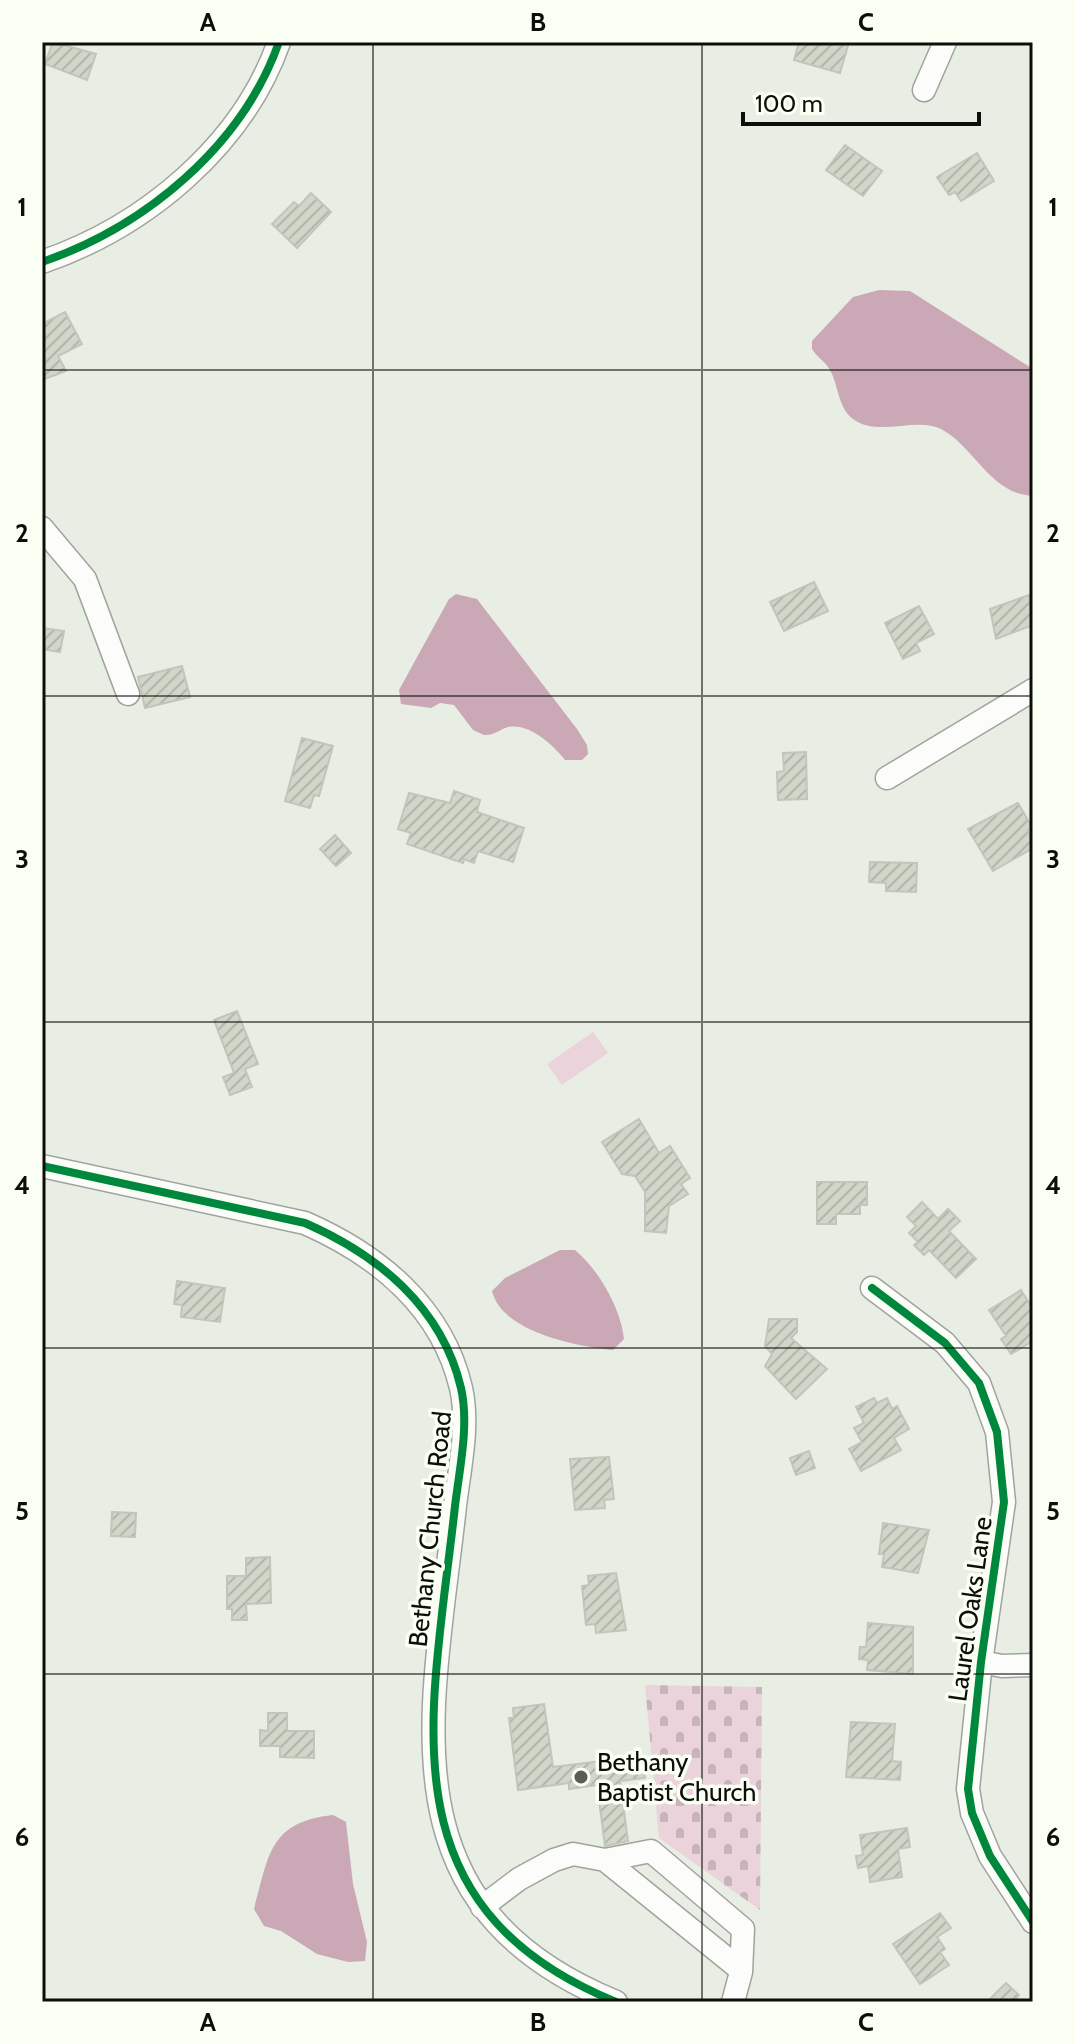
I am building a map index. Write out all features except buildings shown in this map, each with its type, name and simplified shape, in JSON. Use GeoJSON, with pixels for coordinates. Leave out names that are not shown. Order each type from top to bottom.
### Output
{"type":"FeatureCollection","features":[{"type":"Feature","properties":{"kind":"street"},"geometry":{"type":"LineString","coordinates":[[42,262],[102,237],[169,192],[225,135],[248,102],[279,42]]}},
{"type":"Feature","properties":{"kind":"street"},"geometry":{"type":"LineString","coordinates":[[924,90],[945,42]]}},
{"type":"Feature","properties":{"kind":"street"},"geometry":{"type":"LineString","coordinates":[[42,528],[85,579],[128,694]]}},
{"type":"Feature","properties":{"kind":"street"},"geometry":{"type":"LineString","coordinates":[[887,778],[1033,690]]}},
{"type":"Feature","properties":{"kind":"street","name":"Bethany Church Road"},"geometry":{"type":"LineString","coordinates":[[42,1166],[305,1223],[375,1260],[403,1285],[442,1339],[455,1366],[465,1415],[433,1700],[432,1758],[435,1789],[445,1832],[462,1873],[482,1907],[519,1947],[551,1971],[616,2002]]}},
{"type":"Feature","properties":{"kind":"street","name":"Laurel Oaks Lane"},"geometry":{"type":"LineString","coordinates":[[872,1288],[945,1343],[979,1383],[997,1432],[1004,1502],[968,1766],[972,1813],[1000,1877],[1033,1922]]}},
{"type":"Feature","properties":{"kind":"street"},"geometry":{"type":"LineString","coordinates":[[981,1662],[1002,1666],[1033,1665]]}},
{"type":"Feature","properties":{"kind":"street"},"geometry":{"type":"LineString","coordinates":[[482,1907],[519,1879],[554,1860],[573,1854],[605,1860],[651,1851],[743,1929],[741,1970],[733,2002]]}},
{"type":"Feature","properties":{"kind":"street"},"geometry":{"type":"LineString","coordinates":[[605,1860],[741,1970]]}},
{"type":"Feature","properties":{"kind":"green space"},"geometry":{"type":"Polygon","coordinates":[[[593,1032],[608,1053],[562,1085],[547,1064],[593,1032]]]}},
{"type":"Feature","properties":{"kind":"green space"},"geometry":{"type":"Polygon","coordinates":[[[645,1685],[762,1687],[760,1910],[659,1838],[645,1685]]]}},
{"type":"Feature","properties":{"kind":"shaded area"},"geometry":{"type":"Polygon","coordinates":[[[879,290],[910,291],[1033,369],[1033,496],[1018,493],[994,479],[964,447],[941,429],[921,425],[876,427],[856,421],[845,410],[832,374],[812,349],[812,341],[853,297],[879,290]]]}},
{"type":"Feature","properties":{"kind":"shaded area"},"geometry":{"type":"Polygon","coordinates":[[[456,594],[477,599],[577,729],[587,745],[588,754],[582,760],[565,760],[547,742],[524,728],[508,727],[484,735],[473,730],[454,705],[440,703],[431,708],[401,704],[399,690],[449,599],[456,594]]]}},
{"type":"Feature","properties":{"kind":"shaded area"},"geometry":{"type":"Polygon","coordinates":[[[560,1250],[575,1250],[607,1290],[624,1339],[613,1350],[579,1345],[542,1334],[510,1317],[499,1305],[492,1291],[505,1278],[560,1250]]]}},
{"type":"Feature","properties":{"kind":"shaded area"},"geometry":{"type":"Polygon","coordinates":[[[333,1815],[346,1822],[353,1884],[367,1942],[365,1961],[348,1962],[317,1954],[281,1931],[264,1926],[254,1909],[275,1844],[296,1825],[333,1815]]]}},
{"type":"Feature","properties":{"kind":"cycle path"},"geometry":{"type":"LineString","coordinates":[[42,262],[117,228],[185,178],[215,149],[241,116],[279,42]]}},
{"type":"Feature","properties":{"kind":"cycle path"},"geometry":{"type":"LineString","coordinates":[[42,1166],[305,1223],[358,1251],[403,1287],[423,1309],[452,1359],[461,1388],[464,1419],[437,1663],[433,1733],[439,1799],[456,1859],[489,1914],[541,1962],[616,2002]]}},
{"type":"Feature","properties":{"kind":"cycle path"},"geometry":{"type":"LineString","coordinates":[[872,1288],[945,1343],[979,1383],[997,1432],[1004,1502],[981,1662],[968,1789],[972,1813],[990,1856],[1033,1922]]}},
{"type":"Feature","properties":{"kind":"place","name":"Bethany Baptist Church"},"geometry":{"type":"Point","coordinates":[581,1777]}}]}
